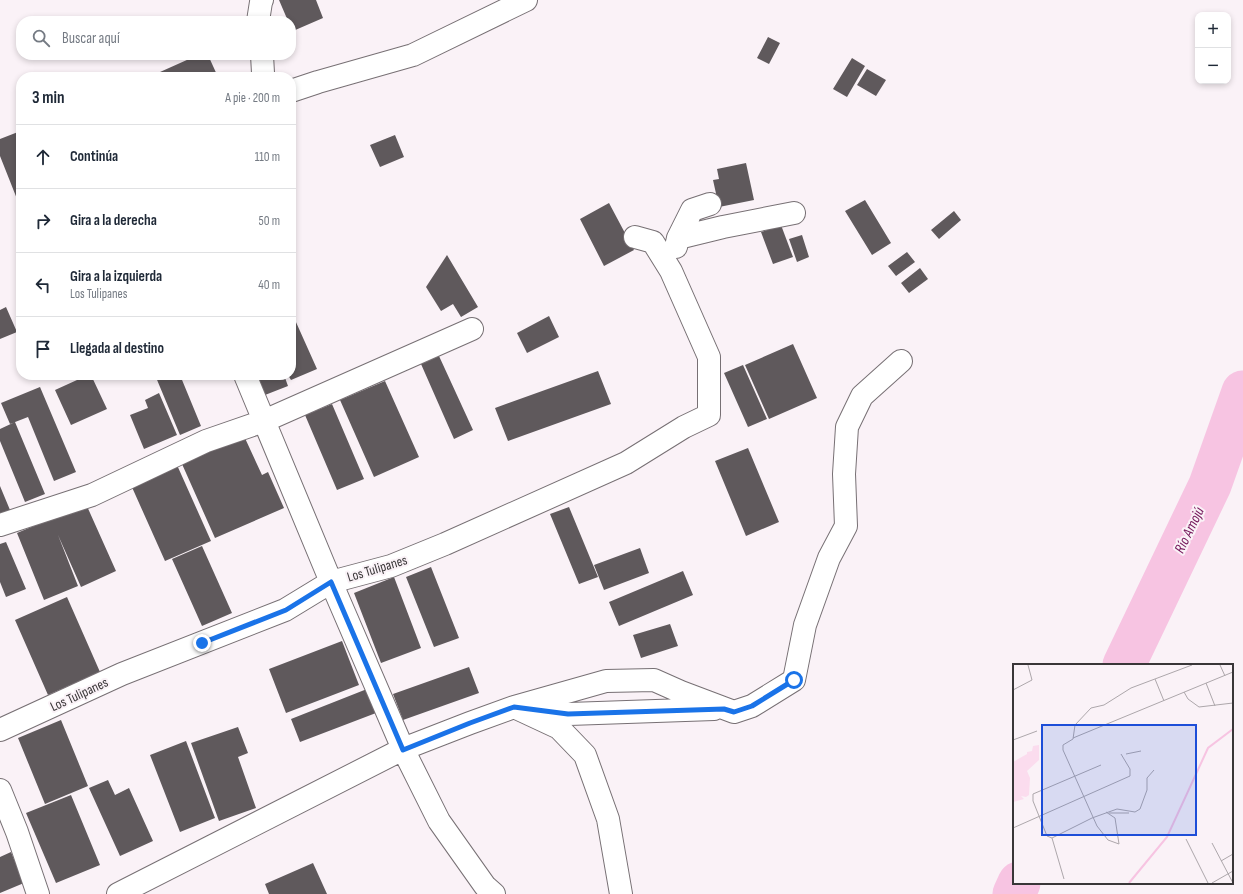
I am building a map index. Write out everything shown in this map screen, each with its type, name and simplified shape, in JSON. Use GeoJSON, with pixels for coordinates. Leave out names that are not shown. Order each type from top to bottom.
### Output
{"type":"FeatureCollection","features":[{"type":"Feature","properties":{"kind":"street"},"geometry":{"type":"LineString","coordinates":[[259,16],[262,0]]}},
{"type":"Feature","properties":{"kind":"street"},"geometry":{"type":"LineString","coordinates":[[296,89],[413,56],[526,0]]}},
{"type":"Feature","properties":{"kind":"street"},"geometry":{"type":"LineString","coordinates":[[263,60],[264,72]]}},
{"type":"Feature","properties":{"kind":"street"},"geometry":{"type":"LineString","coordinates":[[671,271],[678,238],[692,210],[710,204]]}},
{"type":"Feature","properties":{"kind":"street"},"geometry":{"type":"LineString","coordinates":[[678,238],[723,227],[794,213]]}},
{"type":"Feature","properties":{"kind":"street"},"geometry":{"type":"LineString","coordinates":[[635,237],[653,242],[671,271]]}},
{"type":"Feature","properties":{"kind":"street","name":"Los Tulipanes"},"geometry":{"type":"LineString","coordinates":[[0,730],[122,674],[286,610],[331,582],[391,566],[445,544],[626,463],[684,427],[709,415],[710,357],[671,271]]}},
{"type":"Feature","properties":{"kind":"street"},"geometry":{"type":"LineString","coordinates":[[0,525],[92,495],[206,441],[264,420],[472,329]]}},
{"type":"Feature","properties":{"kind":"street"},"geometry":{"type":"LineString","coordinates":[[118,894],[403,750],[514,707],[606,682],[654,680],[734,712],[752,706],[794,680],[805,625],[829,558],[846,526],[844,474],[847,427],[862,396],[901,361]]}},
{"type":"Feature","properties":{"kind":"street"},"geometry":{"type":"LineString","coordinates":[[247,380],[403,750],[439,821],[486,886],[494,894]]}},
{"type":"Feature","properties":{"kind":"street"},"geometry":{"type":"LineString","coordinates":[[514,707],[568,714],[724,709]]}},
{"type":"Feature","properties":{"kind":"street"},"geometry":{"type":"LineString","coordinates":[[514,707],[559,728],[585,755],[608,819],[621,894]]}},
{"type":"Feature","properties":{"kind":"street"},"geometry":{"type":"LineString","coordinates":[[0,790],[17,832],[38,894]]}},
{"type":"Feature","properties":{"kind":"building"},"geometry":{"type":"Polygon","coordinates":[[[279,0],[316,0],[323,18],[296,30],[296,16],[286,16],[279,0]]]}},
{"type":"Feature","properties":{"kind":"building"},"geometry":{"type":"Polygon","coordinates":[[[768,37],[780,43],[769,64],[757,58],[768,37]]]}},
{"type":"Feature","properties":{"kind":"building"},"geometry":{"type":"Polygon","coordinates":[[[852,58],[865,66],[847,97],[833,89],[852,58]]]}},
{"type":"Feature","properties":{"kind":"building"},"geometry":{"type":"Polygon","coordinates":[[[187,60],[210,60],[216,72],[160,72],[187,60]]]}},
{"type":"Feature","properties":{"kind":"building"},"geometry":{"type":"Polygon","coordinates":[[[867,69],[886,80],[876,96],[857,85],[867,69]]]}},
{"type":"Feature","properties":{"kind":"building"},"geometry":{"type":"Polygon","coordinates":[[[16,133],[16,196],[0,156],[0,139],[16,133]]]}},
{"type":"Feature","properties":{"kind":"building"},"geometry":{"type":"Polygon","coordinates":[[[395,135],[404,157],[380,167],[370,145],[395,135]]]}},
{"type":"Feature","properties":{"kind":"building"},"geometry":{"type":"Polygon","coordinates":[[[746,163],[754,200],[719,207],[713,180],[719,179],[717,169],[746,163]]]}},
{"type":"Feature","properties":{"kind":"building"},"geometry":{"type":"Polygon","coordinates":[[[865,200],[891,243],[872,255],[845,211],[865,200]]]}},
{"type":"Feature","properties":{"kind":"building"},"geometry":{"type":"Polygon","coordinates":[[[609,203],[634,250],[604,266],[580,219],[609,203]]]}},
{"type":"Feature","properties":{"kind":"building"},"geometry":{"type":"Polygon","coordinates":[[[954,211],[961,220],[939,239],[931,230],[954,211]]]}},
{"type":"Feature","properties":{"kind":"building"},"geometry":{"type":"Polygon","coordinates":[[[781,225],[793,257],[773,264],[761,232],[781,225]]]}},
{"type":"Feature","properties":{"kind":"building"},"geometry":{"type":"Polygon","coordinates":[[[802,235],[809,257],[797,262],[789,239],[802,235]]]}},
{"type":"Feature","properties":{"kind":"building"},"geometry":{"type":"Polygon","coordinates":[[[907,252],[915,262],[896,276],[888,266],[907,252]]]}},
{"type":"Feature","properties":{"kind":"building"},"geometry":{"type":"Polygon","coordinates":[[[447,255],[478,307],[461,317],[453,304],[441,311],[426,287],[447,255]]]}},
{"type":"Feature","properties":{"kind":"building"},"geometry":{"type":"Polygon","coordinates":[[[920,268],[928,279],[909,293],[901,283],[920,268]]]}},
{"type":"Feature","properties":{"kind":"building"},"geometry":{"type":"Polygon","coordinates":[[[6,307],[16,332],[0,339],[0,310],[6,307]]]}},
{"type":"Feature","properties":{"kind":"building"},"geometry":{"type":"Polygon","coordinates":[[[549,316],[559,337],[527,353],[517,333],[549,316]]]}},
{"type":"Feature","properties":{"kind":"building"},"geometry":{"type":"Polygon","coordinates":[[[296,322],[317,369],[296,378],[296,322]]]}},
{"type":"Feature","properties":{"kind":"building"},"geometry":{"type":"Polygon","coordinates":[[[793,344],[817,398],[769,419],[745,365],[793,344]]]}},
{"type":"Feature","properties":{"kind":"building"},"geometry":{"type":"Polygon","coordinates":[[[439,356],[473,430],[454,439],[421,364],[439,356]]]}},
{"type":"Feature","properties":{"kind":"building"},"geometry":{"type":"Polygon","coordinates":[[[743,365],[767,419],[748,427],[724,373],[743,365]]]}},
{"type":"Feature","properties":{"kind":"building"},"geometry":{"type":"Polygon","coordinates":[[[598,371],[611,404],[508,441],[495,408],[598,371]]]}},
{"type":"Feature","properties":{"kind":"building"},"geometry":{"type":"Polygon","coordinates":[[[77,380],[93,380],[107,409],[71,425],[55,390],[77,380]]]}},
{"type":"Feature","properties":{"kind":"building"},"geometry":{"type":"Polygon","coordinates":[[[157,380],[182,380],[201,426],[180,435],[157,380]]]}},
{"type":"Feature","properties":{"kind":"building"},"geometry":{"type":"Polygon","coordinates":[[[259,380],[286,380],[288,386],[265,395],[259,380]]]}},
{"type":"Feature","properties":{"kind":"building"},"geometry":{"type":"Polygon","coordinates":[[[385,381],[419,457],[374,477],[340,400],[385,381]]]}},
{"type":"Feature","properties":{"kind":"building"},"geometry":{"type":"Polygon","coordinates":[[[40,387],[76,472],[54,481],[28,417],[10,424],[1,403],[40,387]]]}},
{"type":"Feature","properties":{"kind":"building"},"geometry":{"type":"Polygon","coordinates":[[[159,393],[177,435],[144,449],[130,415],[148,408],[145,400],[159,393]]]}},
{"type":"Feature","properties":{"kind":"building"},"geometry":{"type":"Polygon","coordinates":[[[332,404],[364,479],[337,490],[305,415],[332,404]]]}},
{"type":"Feature","properties":{"kind":"building"},"geometry":{"type":"Polygon","coordinates":[[[15,422],[45,494],[25,502],[0,441],[0,429],[15,422]]]}},
{"type":"Feature","properties":{"kind":"building"},"geometry":{"type":"Polygon","coordinates":[[[244,436],[262,475],[268,472],[284,508],[215,538],[182,464],[244,436]]]}},
{"type":"Feature","properties":{"kind":"building"},"geometry":{"type":"Polygon","coordinates":[[[748,448],[779,522],[746,536],[715,461],[748,448]]]}},
{"type":"Feature","properties":{"kind":"building"},"geometry":{"type":"Polygon","coordinates":[[[177,465],[211,541],[165,561],[131,485],[177,465]]]}},
{"type":"Feature","properties":{"kind":"building"},"geometry":{"type":"Polygon","coordinates":[[[0,486],[10,510],[0,514],[0,486]]]}},
{"type":"Feature","properties":{"kind":"building"},"geometry":{"type":"Polygon","coordinates":[[[86,504],[116,571],[81,587],[58,535],[78,586],[44,600],[17,533],[86,504]]]}},
{"type":"Feature","properties":{"kind":"building"},"geometry":{"type":"Polygon","coordinates":[[[569,507],[598,577],[579,584],[550,514],[569,507]]]}},
{"type":"Feature","properties":{"kind":"building"},"geometry":{"type":"Polygon","coordinates":[[[6,542],[26,589],[6,597],[0,582],[0,544],[6,542]]]}},
{"type":"Feature","properties":{"kind":"building"},"geometry":{"type":"Polygon","coordinates":[[[202,546],[232,613],[202,626],[172,559],[202,546]]]}},
{"type":"Feature","properties":{"kind":"building"},"geometry":{"type":"Polygon","coordinates":[[[640,548],[649,573],[604,590],[594,565],[640,548]]]}},
{"type":"Feature","properties":{"kind":"building"},"geometry":{"type":"Polygon","coordinates":[[[431,567],[459,638],[434,647],[406,577],[431,567]]]}},
{"type":"Feature","properties":{"kind":"building"},"geometry":{"type":"Polygon","coordinates":[[[683,571],[693,595],[619,626],[609,602],[683,571]]]}},
{"type":"Feature","properties":{"kind":"building"},"geometry":{"type":"Polygon","coordinates":[[[394,577],[421,648],[381,663],[354,593],[394,577]]]}},
{"type":"Feature","properties":{"kind":"building"},"geometry":{"type":"Polygon","coordinates":[[[67,597],[100,672],[48,695],[15,620],[67,597]]]}},
{"type":"Feature","properties":{"kind":"building"},"geometry":{"type":"Polygon","coordinates":[[[670,624],[678,646],[641,658],[633,635],[670,624]]]}},
{"type":"Feature","properties":{"kind":"building"},"geometry":{"type":"Polygon","coordinates":[[[342,641],[359,685],[286,713],[269,669],[342,641]]]}},
{"type":"Feature","properties":{"kind":"building"},"geometry":{"type":"Polygon","coordinates":[[[469,667],[479,693],[403,720],[393,694],[469,667]]]}},
{"type":"Feature","properties":{"kind":"building"},"geometry":{"type":"Polygon","coordinates":[[[367,689],[376,713],[300,742],[291,719],[367,689]]]}},
{"type":"Feature","properties":{"kind":"building"},"geometry":{"type":"Polygon","coordinates":[[[61,720],[88,786],[45,804],[18,738],[61,720]]]}},
{"type":"Feature","properties":{"kind":"building"},"geometry":{"type":"Polygon","coordinates":[[[238,727],[248,753],[238,757],[256,808],[219,821],[191,743],[238,727]]]}},
{"type":"Feature","properties":{"kind":"building"},"geometry":{"type":"Polygon","coordinates":[[[186,741],[215,818],[180,832],[150,755],[186,741]]]}},
{"type":"Feature","properties":{"kind":"building"},"geometry":{"type":"Polygon","coordinates":[[[108,780],[115,795],[129,788],[153,841],[120,856],[89,788],[108,780]]]}},
{"type":"Feature","properties":{"kind":"building"},"geometry":{"type":"Polygon","coordinates":[[[71,795],[100,865],[56,883],[26,813],[71,795]]]}},
{"type":"Feature","properties":{"kind":"building"},"geometry":{"type":"Polygon","coordinates":[[[11,852],[24,883],[0,893],[0,857],[11,852]]]}},
{"type":"Feature","properties":{"kind":"building"},"geometry":{"type":"Polygon","coordinates":[[[313,863],[327,894],[269,894],[265,884],[313,863]]]}},
{"type":"Feature","properties":{"kind":"waterway","name":"Río Amojú"},"geometry":{"type":"LineString","coordinates":[[1124,664],[1210,485],[1243,392]]}},
{"type":"Feature","properties":{"kind":"waterway","name":"Río Amojú"},"geometry":{"type":"LineString","coordinates":[[1014,894],[1019,884]]}},
{"type":"Feature","properties":{"kind":"route"},"geometry":{"type":"LineString","coordinates":[[202,643],[286,610],[331,582],[403,750],[514,707],[568,714],[724,709],[734,712],[752,706],[794,680]]}}]}
